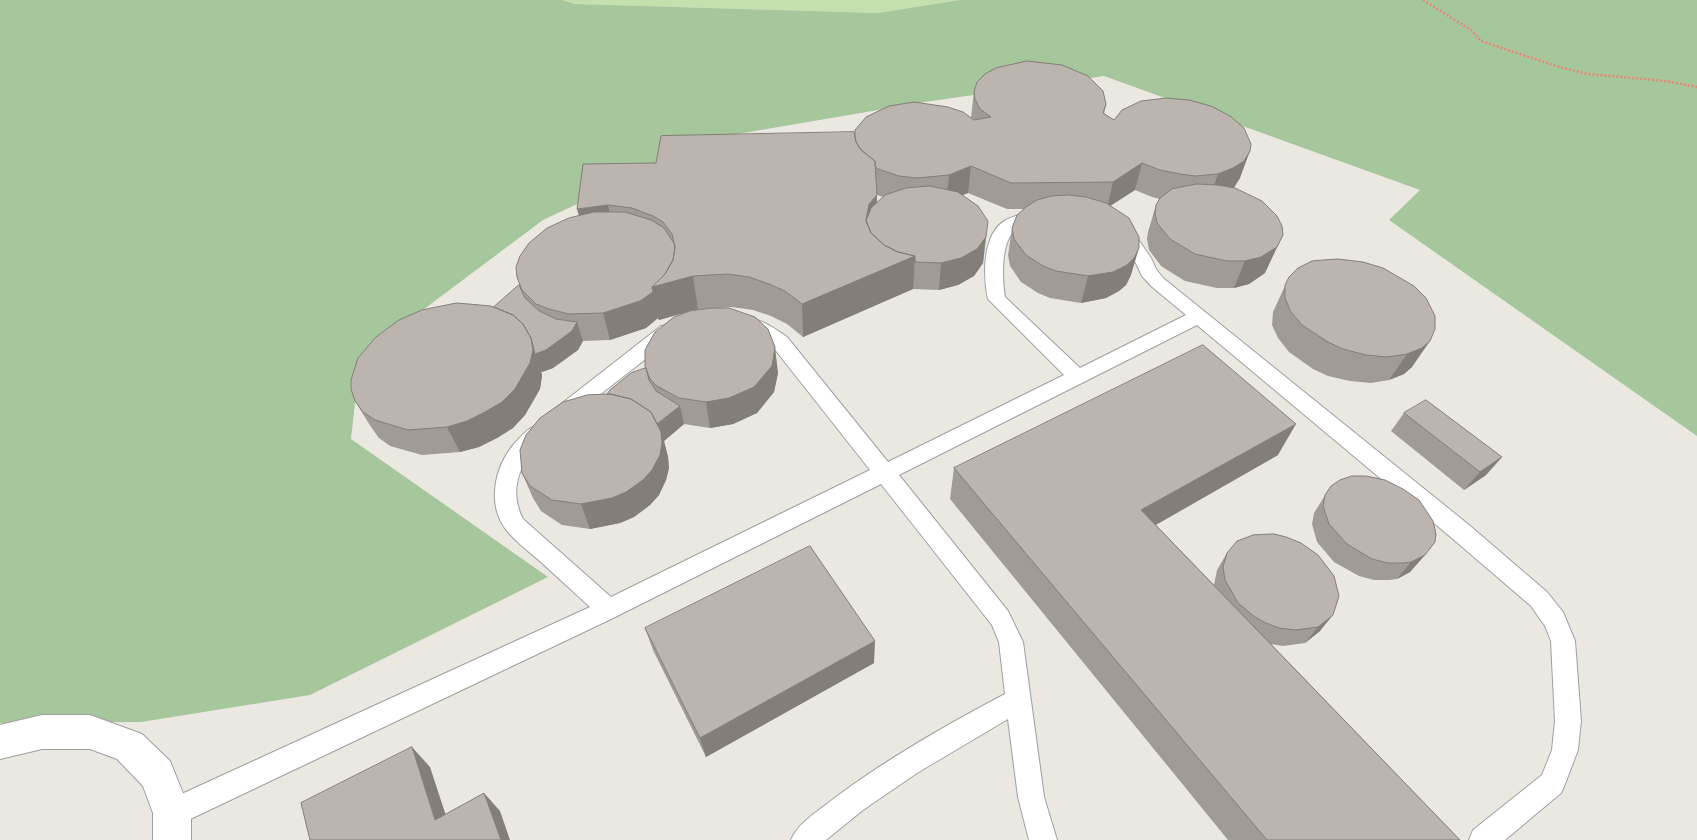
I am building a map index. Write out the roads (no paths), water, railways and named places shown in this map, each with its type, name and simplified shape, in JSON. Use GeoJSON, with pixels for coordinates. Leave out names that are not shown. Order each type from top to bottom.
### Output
{"type":"FeatureCollection","features":[{"type":"Feature","properties":{"kind":"street"},"geometry":{"type":"LineString","coordinates":[[0,742],[42,732],[90,732],[129,746],[157,774],[172,827]]}},
{"type":"Feature","properties":{"kind":"lane"},"geometry":{"type":"LineString","coordinates":[[1056,217],[1026,218],[1005,228],[996,242],[994,286],[997,299],[1078,377]]}},
{"type":"Feature","properties":{"kind":"lane"},"geometry":{"type":"LineString","coordinates":[[1104,221],[1122,229],[1142,258],[1148,272],[1157,282],[1461,532],[1539,599],[1555,620],[1563,641],[1568,721],[1564,750],[1552,784],[1483,840]]}},
{"type":"Feature","properties":{"kind":"lane"},"geometry":{"type":"LineString","coordinates":[[172,827],[1198,317]]}},
{"type":"Feature","properties":{"kind":"lane"},"geometry":{"type":"LineString","coordinates":[[730,321],[749,325],[765,332],[780,342],[1000,618],[1011,642],[1031,797],[1043,840]]}},
{"type":"Feature","properties":{"kind":"lane"},"geometry":{"type":"LineString","coordinates":[[608,609],[515,525],[507,511],[504,491],[509,467],[524,445],[658,338],[675,326],[684,324]]}},
{"type":"Feature","properties":{"kind":"lane"},"geometry":{"type":"LineString","coordinates":[[805,840],[825,822],[888,778],[978,721],[1019,700]]}}]}
